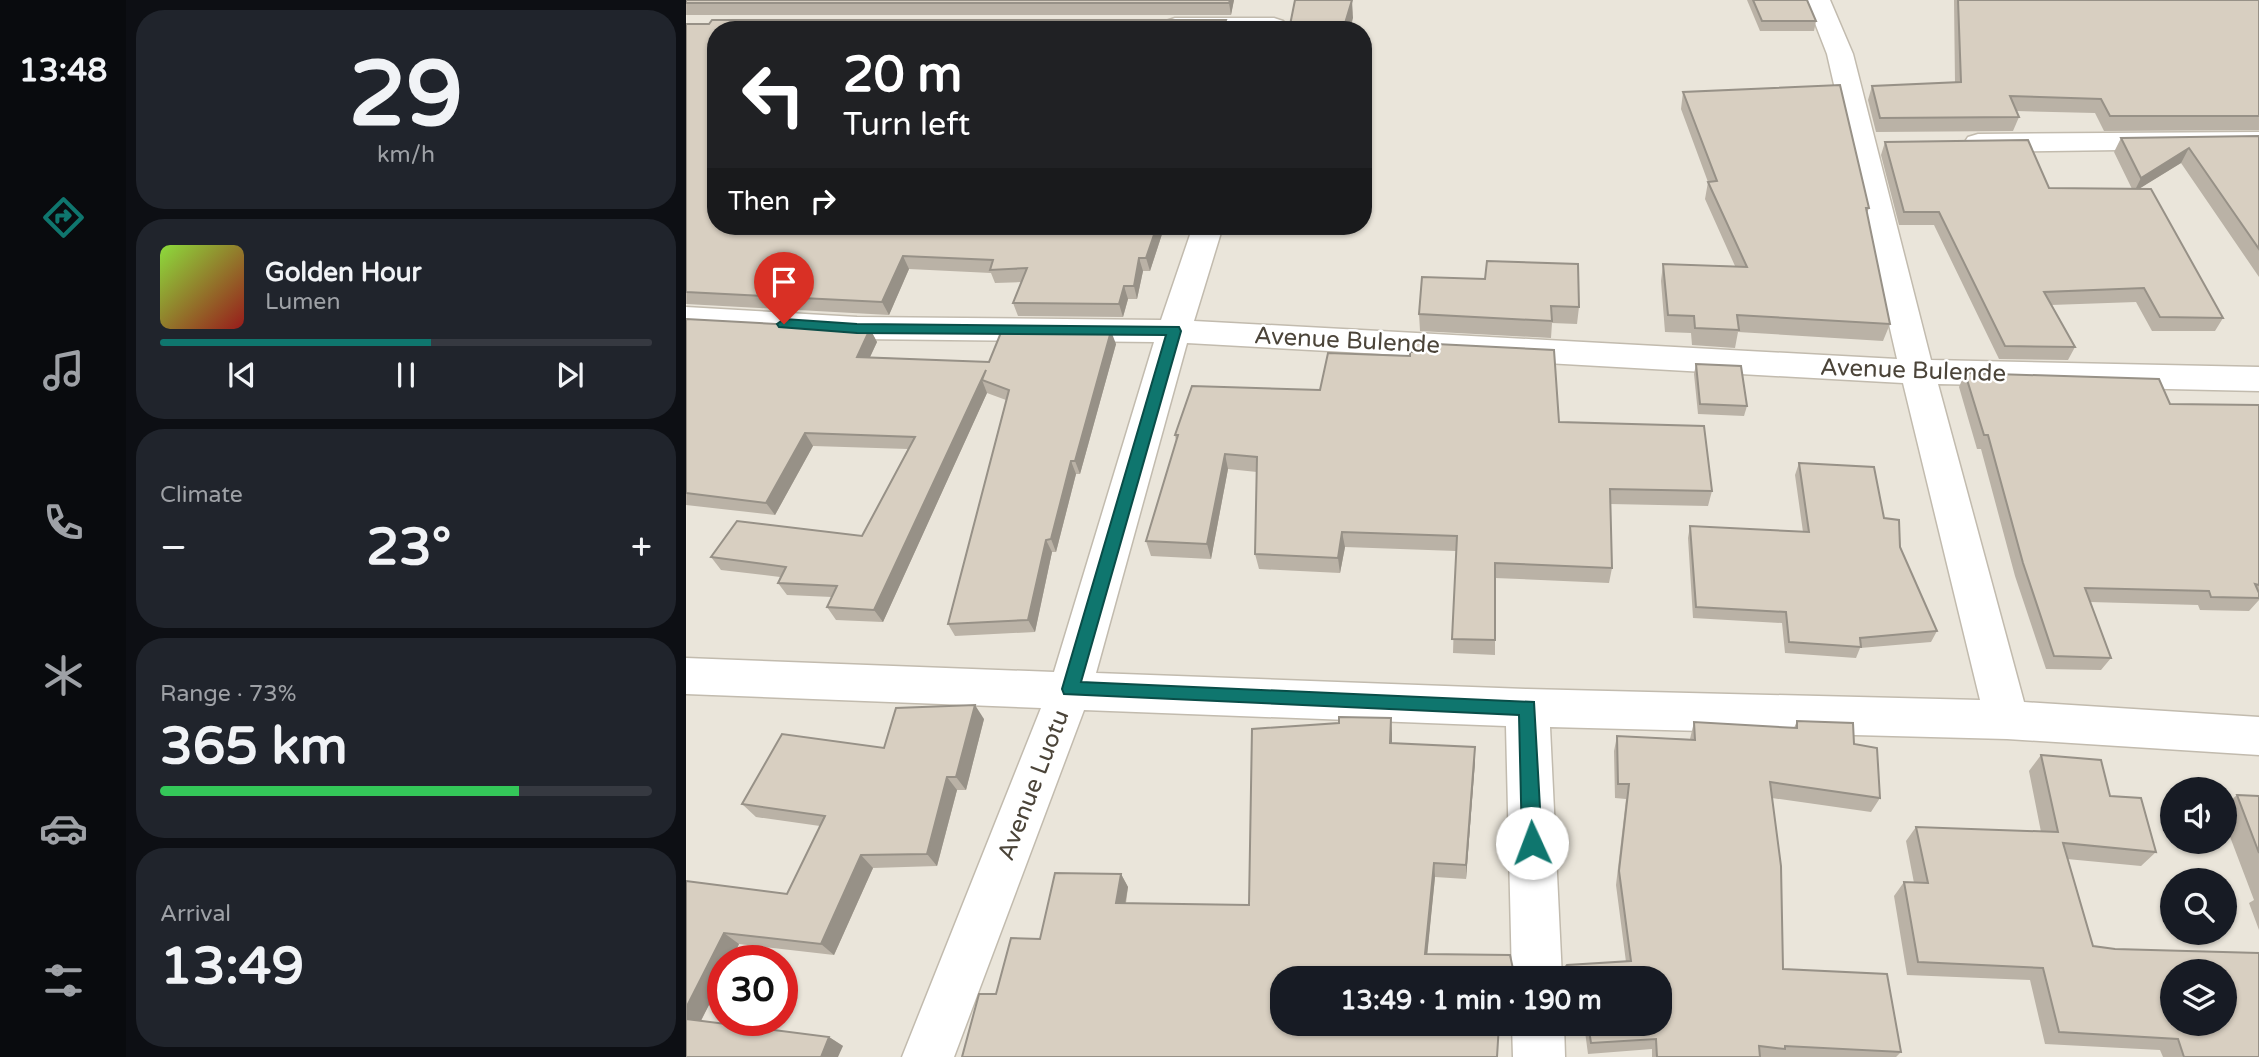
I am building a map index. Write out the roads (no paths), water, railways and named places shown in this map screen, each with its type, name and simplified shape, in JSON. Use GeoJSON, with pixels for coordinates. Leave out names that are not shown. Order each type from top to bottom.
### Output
{"type":"FeatureCollection","features":[{"type":"Feature","properties":{"kind":"street"},"geometry":{"type":"LineString","coordinates":[[1275,21],[1281,0]]}},
{"type":"Feature","properties":{"kind":"street"},"geometry":{"type":"LineString","coordinates":[[1818,0],[1877,144],[1917,372],[2007,720]]}},
{"type":"Feature","properties":{"kind":"street"},"geometry":{"type":"LineString","coordinates":[[1945,143],[2259,141]]}},
{"type":"Feature","properties":{"kind":"street","name":"Avenue Luotu"},"geometry":{"type":"LineString","coordinates":[[928,1057],[1070,689],[1174,331],[1205,235]]}},
{"type":"Feature","properties":{"kind":"street","name":"Avenue Bulende"},"geometry":{"type":"LineString","coordinates":[[686,318],[857,328],[1174,331],[1917,372],[2259,379]]}},
{"type":"Feature","properties":{"kind":"street"},"geometry":{"type":"LineString","coordinates":[[686,676],[1527,708],[2007,720],[2259,737]]}},
{"type":"Feature","properties":{"kind":"street"},"geometry":{"type":"LineString","coordinates":[[1527,708],[1536,966]]}},
{"type":"Feature","properties":{"kind":"street"},"geometry":{"type":"LineString","coordinates":[[1538,1036],[1539,1057]]}}]}
